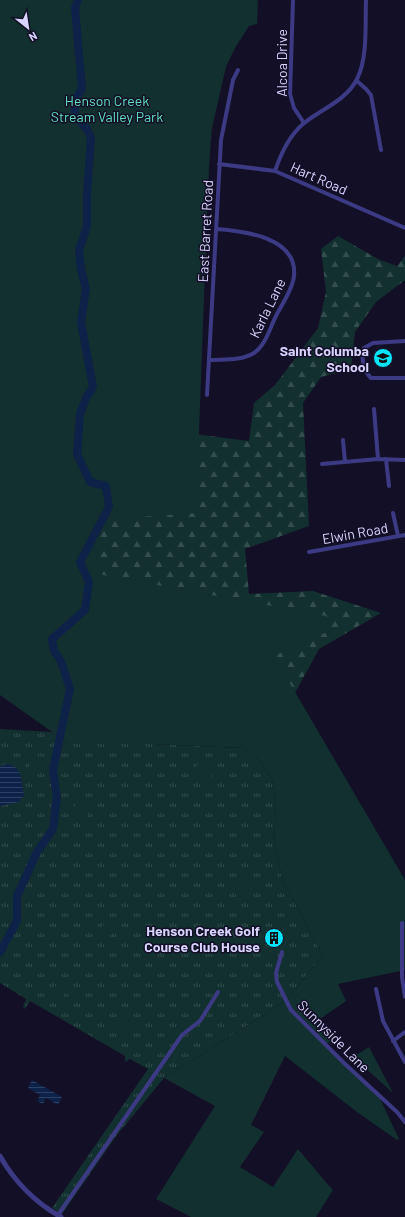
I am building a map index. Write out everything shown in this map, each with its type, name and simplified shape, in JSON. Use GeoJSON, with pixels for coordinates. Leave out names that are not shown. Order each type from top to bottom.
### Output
{"type":"FeatureCollection","features":[{"type":"Feature","properties":{"kind":"street","name":"Alcoa Drive"},"geometry":{"type":"LineString","coordinates":[[293,0],[290,94],[294,108],[304,123]]}},
{"type":"Feature","properties":{"kind":"street"},"geometry":{"type":"LineString","coordinates":[[275,171],[287,143],[304,123],[332,106],[357,81],[363,62],[366,0]]}},
{"type":"Feature","properties":{"kind":"street","name":"East Barret Road"},"geometry":{"type":"LineString","coordinates":[[207,395],[222,130],[232,84],[238,70]]}},
{"type":"Feature","properties":{"kind":"street"},"geometry":{"type":"LineString","coordinates":[[357,81],[366,88],[371,95],[381,150]]}},
{"type":"Feature","properties":{"kind":"street","name":"Hart Road"},"geometry":{"type":"LineString","coordinates":[[219,164],[275,171],[405,228]]}},
{"type":"Feature","properties":{"kind":"street","name":"Karla Lane"},"geometry":{"type":"LineString","coordinates":[[209,360],[242,358],[258,350],[281,306],[294,275],[291,260],[277,243],[253,234],[217,229]]}},
{"type":"Feature","properties":{"kind":"street"},"geometry":{"type":"LineString","coordinates":[[405,341],[370,344],[364,348],[362,353],[366,372],[371,378],[405,378]]}},
{"type":"Feature","properties":{"kind":"street"},"geometry":{"type":"LineString","coordinates":[[374,408],[378,459]]}},
{"type":"Feature","properties":{"kind":"street"},"geometry":{"type":"LineString","coordinates":[[343,440],[345,462]]}},
{"type":"Feature","properties":{"kind":"street"},"geometry":{"type":"LineString","coordinates":[[322,464],[378,459],[405,460]]}},
{"type":"Feature","properties":{"kind":"street"},"geometry":{"type":"LineString","coordinates":[[386,459],[390,486]]}},
{"type":"Feature","properties":{"kind":"street"},"geometry":{"type":"LineString","coordinates":[[393,513],[398,536]]}},
{"type":"Feature","properties":{"kind":"street","name":"Elwin Road"},"geometry":{"type":"LineString","coordinates":[[308,552],[405,535]]}},
{"type":"Feature","properties":{"kind":"street"},"geometry":{"type":"LineString","coordinates":[[402,923],[402,977],[405,997]]}},
{"type":"Feature","properties":{"kind":"street","name":"Sunnyside Lane"},"geometry":{"type":"LineString","coordinates":[[282,952],[276,973],[277,982],[291,1010],[345,1064],[397,1112],[405,1122]]}},
{"type":"Feature","properties":{"kind":"street"},"geometry":{"type":"LineString","coordinates":[[376,989],[382,1017],[405,1062]]}},
{"type":"Feature","properties":{"kind":"street"},"geometry":{"type":"LineString","coordinates":[[0,1156],[24,1189],[59,1216],[179,1039],[200,1020],[218,992]]}},
{"type":"Feature","properties":{"kind":"street"},"geometry":{"type":"LineString","coordinates":[[393,1041],[405,1032]]}},
{"type":"Feature","properties":{"kind":"green space","name":"Henson Creek Stream Valley Park"},"geometry":{"type":"Polygon","coordinates":[[[0,0],[216,71],[203,249],[194,434],[249,441],[254,403],[275,385],[318,328],[326,292],[321,249],[338,236],[378,259],[397,266],[405,256],[405,280],[376,302],[355,332],[351,369],[321,377],[303,403],[309,526],[245,549],[249,594],[313,591],[381,613],[319,649],[290,702],[0,690],[0,0]]]}},
{"type":"Feature","properties":{"kind":"green space","name":"Henson Creek Stream Valley Park"},"geometry":{"type":"Polygon","coordinates":[[[0,0],[258,0],[257,24],[249,26],[235,48],[226,67],[210,137],[196,513],[95,520],[97,574],[326,616],[329,631],[274,656],[405,880],[405,970],[338,984],[346,1001],[317,1021],[333,1038],[327,1044],[377,1092],[399,1139],[397,1140],[357,1112],[285,1056],[251,1125],[264,1132],[240,1167],[273,1187],[298,1149],[333,1190],[316,1217],[191,1217],[156,1199],[215,1106],[164,1078],[286,1001],[323,955],[282,879],[274,840],[276,805],[272,779],[259,760],[244,748],[151,744],[69,744],[0,695],[0,0]]]}},
{"type":"Feature","properties":{"kind":"green space"},"geometry":{"type":"Polygon","coordinates":[[[0,729],[52,732],[69,744],[151,744],[244,748],[259,760],[272,779],[276,805],[274,840],[282,879],[323,955],[286,1001],[164,1078],[117,1135],[62,1214],[52,1208],[148,1069],[130,1059],[125,1062],[125,1056],[30,1001],[25,1009],[23,1007],[26,999],[0,983],[0,729]]]}},
{"type":"Feature","properties":{"kind":"green space"},"geometry":{"type":"Polygon","coordinates":[[[39,756],[44,758],[47,762],[45,768],[35,774],[30,769],[29,762],[39,756]]]}},
{"type":"Feature","properties":{"kind":"green space"},"geometry":{"type":"Polygon","coordinates":[[[204,762],[210,765],[213,771],[210,777],[204,780],[198,777],[195,771],[198,765],[204,762]]]}},
{"type":"Feature","properties":{"kind":"green space"},"geometry":{"type":"Polygon","coordinates":[[[83,801],[87,804],[88,816],[84,821],[79,822],[74,818],[73,808],[78,802],[83,801]]]}},
{"type":"Feature","properties":{"kind":"green space"},"geometry":{"type":"Polygon","coordinates":[[[240,881],[248,881],[252,886],[246,894],[236,896],[235,886],[240,881]]]}},
{"type":"Feature","properties":{"kind":"green space"},"geometry":{"type":"Polygon","coordinates":[[[110,918],[116,918],[119,924],[114,933],[108,936],[101,928],[110,918]]]}},
{"type":"Feature","properties":{"kind":"green space"},"geometry":{"type":"Polygon","coordinates":[[[144,934],[151,936],[152,951],[148,955],[143,956],[137,952],[136,945],[144,934]]]}},
{"type":"Feature","properties":{"kind":"green space"},"geometry":{"type":"Polygon","coordinates":[[[59,985],[66,989],[62,1001],[60,1002],[52,998],[51,993],[53,987],[59,985]]]}},
{"type":"Feature","properties":{"kind":"green space"},"geometry":{"type":"Polygon","coordinates":[[[119,1015],[128,1017],[129,1023],[128,1030],[121,1035],[118,1034],[114,1027],[116,1018],[119,1015]]]}},
{"type":"Feature","properties":{"kind":"green space"},"geometry":{"type":"Polygon","coordinates":[[[369,1047],[393,1093],[353,1057],[369,1047]]]}},
{"type":"Feature","properties":{"kind":"water"},"geometry":{"type":"Polygon","coordinates":[[[8,764],[13,766],[19,772],[24,795],[19,802],[0,806],[0,766],[8,764]]]}},
{"type":"Feature","properties":{"kind":"water"},"geometry":{"type":"Polygon","coordinates":[[[32,1080],[62,1097],[58,1105],[46,1098],[43,1104],[37,1101],[40,1095],[28,1088],[32,1080]]]}},
{"type":"Feature","properties":{"kind":"waterway"},"geometry":{"type":"LineString","coordinates":[[0,952],[17,921],[17,896],[37,852],[53,829],[57,798],[53,770],[70,689],[61,661],[54,651],[52,639],[85,610],[89,582],[80,562],[109,507],[106,486],[90,482],[77,454],[80,414],[86,398],[93,387],[81,322],[86,289],[81,269],[79,250],[87,226],[87,193],[91,138],[87,129],[75,116],[75,101],[82,88],[75,8],[78,0]]}},
{"type":"Feature","properties":{"kind":"place","name":"Saint Columba School"},"geometry":{"type":"Point","coordinates":[383,358]}},
{"type":"Feature","properties":{"kind":"place","name":"Henson Creek Golf Course Club House"},"geometry":{"type":"Point","coordinates":[274,938]}}]}
